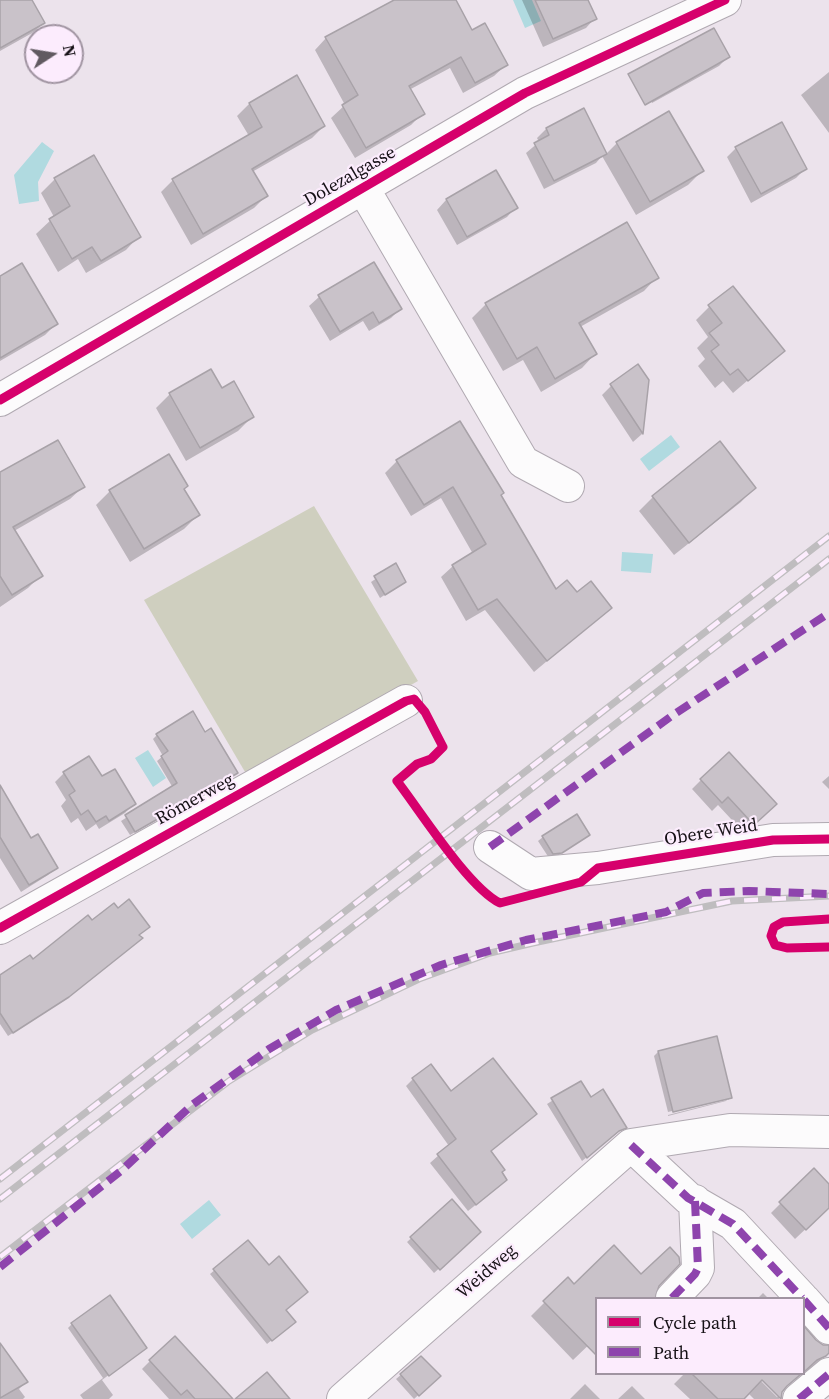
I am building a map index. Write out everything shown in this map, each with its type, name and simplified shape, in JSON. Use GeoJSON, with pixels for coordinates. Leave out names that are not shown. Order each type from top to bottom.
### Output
{"type":"FeatureCollection","features":[{"type":"Feature","properties":{"kind":"street","name":"Dolezalgasse"},"geometry":{"type":"LineString","coordinates":[[0,400],[525,93],[725,0]]}},
{"type":"Feature","properties":{"kind":"street","name":"Dolezalgasse"},"geometry":{"type":"LineString","coordinates":[[363,188],[523,462],[568,486]]}},
{"type":"Feature","properties":{"kind":"street","name":"Römerweg"},"geometry":{"type":"LineString","coordinates":[[0,928],[406,701]]}},
{"type":"Feature","properties":{"kind":"street","name":"Obere Weid"},"geometry":{"type":"LineString","coordinates":[[490,847],[531,874],[598,868],[773,840],[829,839]]}},
{"type":"Feature","properties":{"kind":"street"},"geometry":{"type":"LineString","coordinates":[[632,1145],[730,1130],[829,1131]]}},
{"type":"Feature","properties":{"kind":"street"},"geometry":{"type":"LineString","coordinates":[[632,1145],[688,1198],[733,1224],[801,1297]]}},
{"type":"Feature","properties":{"kind":"street","name":"Weidweg"},"geometry":{"type":"LineString","coordinates":[[343,1399],[632,1145]]}},
{"type":"Feature","properties":{"kind":"street"},"geometry":{"type":"LineString","coordinates":[[674,1297],[695,1275],[698,1268],[695,1201]]}},
{"type":"Feature","properties":{"kind":"street"},"geometry":{"type":"LineString","coordinates":[[805,1301],[829,1328]]}},
{"type":"Feature","properties":{"kind":"street"},"geometry":{"type":"LineString","coordinates":[[799,1399],[829,1374]]}},
{"type":"Feature","properties":{"kind":"green space"},"geometry":{"type":"Polygon","coordinates":[[[314,506],[418,681],[248,777],[144,600],[314,506]]]}},
{"type":"Feature","properties":{"kind":"water"},"geometry":{"type":"Polygon","coordinates":[[[513,0],[532,0],[541,21],[525,28],[513,0]]]}},
{"type":"Feature","properties":{"kind":"water"},"geometry":{"type":"Polygon","coordinates":[[[42,142],[54,151],[38,182],[39,201],[19,204],[14,175],[42,142]]]}},
{"type":"Feature","properties":{"kind":"water"},"geometry":{"type":"Polygon","coordinates":[[[671,435],[680,447],[649,471],[640,459],[671,435]]]}},
{"type":"Feature","properties":{"kind":"water"},"geometry":{"type":"Polygon","coordinates":[[[622,552],[653,554],[651,573],[621,571],[622,552]]]}},
{"type":"Feature","properties":{"kind":"water"},"geometry":{"type":"Polygon","coordinates":[[[148,750],[166,778],[153,787],[135,758],[148,750]]]}},
{"type":"Feature","properties":{"kind":"water"},"geometry":{"type":"Polygon","coordinates":[[[209,1200],[221,1215],[192,1239],[180,1224],[209,1200]]]}},
{"type":"Feature","properties":{"kind":"building"},"geometry":{"type":"Polygon","coordinates":[[[0,0],[32,0],[45,23],[24,24],[24,35],[0,48],[0,0]]]}},
{"type":"Feature","properties":{"kind":"building"},"geometry":{"type":"Polygon","coordinates":[[[394,0],[456,0],[472,30],[485,23],[508,65],[475,83],[461,57],[409,86],[425,114],[366,148],[342,105],[358,95],[325,37],[394,0]]]}},
{"type":"Feature","properties":{"kind":"building"},"geometry":{"type":"Polygon","coordinates":[[[535,0],[588,0],[597,19],[553,39],[535,0]]]}},
{"type":"Feature","properties":{"kind":"building"},"geometry":{"type":"Polygon","coordinates":[[[714,28],[730,57],[645,105],[628,74],[714,28]]]}},
{"type":"Feature","properties":{"kind":"building"},"geometry":{"type":"Polygon","coordinates":[[[297,75],[325,126],[252,169],[268,196],[203,234],[172,179],[262,127],[249,103],[297,75]]]}},
{"type":"Feature","properties":{"kind":"building"},"geometry":{"type":"Polygon","coordinates":[[[584,108],[607,154],[554,181],[534,143],[549,135],[546,128],[584,108]]]}},
{"type":"Feature","properties":{"kind":"building"},"geometry":{"type":"Polygon","coordinates":[[[669,111],[704,171],[650,202],[616,142],[669,111]]]}},
{"type":"Feature","properties":{"kind":"building"},"geometry":{"type":"Polygon","coordinates":[[[782,122],[807,169],[761,194],[735,147],[782,122]]]}},
{"type":"Feature","properties":{"kind":"building"},"geometry":{"type":"Polygon","coordinates":[[[94,155],[141,237],[101,261],[92,247],[72,259],[49,219],[70,206],[54,178],[94,155]]]}},
{"type":"Feature","properties":{"kind":"building"},"geometry":{"type":"Polygon","coordinates":[[[496,170],[518,208],[467,237],[446,199],[496,170]]]}},
{"type":"Feature","properties":{"kind":"building"},"geometry":{"type":"Polygon","coordinates":[[[627,222],[659,278],[579,323],[597,354],[555,379],[537,347],[517,359],[485,303],[627,222]]]}},
{"type":"Feature","properties":{"kind":"building"},"geometry":{"type":"Polygon","coordinates":[[[374,262],[402,309],[379,323],[373,312],[340,332],[318,295],[374,262]]]}},
{"type":"Feature","properties":{"kind":"building"},"geometry":{"type":"Polygon","coordinates":[[[22,263],[58,324],[0,358],[0,276],[22,263]]]}},
{"type":"Feature","properties":{"kind":"building"},"geometry":{"type":"Polygon","coordinates":[[[733,286],[785,351],[748,381],[738,369],[730,375],[711,351],[719,345],[709,333],[722,323],[708,305],[733,286]]]}},
{"type":"Feature","properties":{"kind":"building"},"geometry":{"type":"Polygon","coordinates":[[[638,364],[649,380],[643,434],[610,384],[638,364]]]}},
{"type":"Feature","properties":{"kind":"building"},"geometry":{"type":"Polygon","coordinates":[[[211,369],[222,388],[234,381],[254,417],[200,448],[169,393],[211,369]]]}},
{"type":"Feature","properties":{"kind":"building"},"geometry":{"type":"Polygon","coordinates":[[[460,421],[504,493],[501,495],[556,589],[567,580],[577,592],[591,581],[612,608],[547,661],[497,599],[478,610],[452,565],[486,544],[453,487],[424,505],[396,460],[460,421]]]}},
{"type":"Feature","properties":{"kind":"building"},"geometry":{"type":"Polygon","coordinates":[[[58,440],[85,487],[13,527],[43,576],[12,595],[0,576],[0,472],[58,440]]]}},
{"type":"Feature","properties":{"kind":"building"},"geometry":{"type":"Polygon","coordinates":[[[720,441],[756,488],[689,543],[652,496],[720,441]]]}},
{"type":"Feature","properties":{"kind":"building"},"geometry":{"type":"Polygon","coordinates":[[[169,454],[188,486],[184,489],[200,515],[144,549],[109,490],[169,454]]]}},
{"type":"Feature","properties":{"kind":"building"},"geometry":{"type":"Polygon","coordinates":[[[396,563],[406,582],[385,595],[374,576],[396,563]]]}},
{"type":"Feature","properties":{"kind":"building"},"geometry":{"type":"Polygon","coordinates":[[[193,711],[205,732],[211,728],[238,773],[135,832],[125,815],[177,783],[161,756],[168,751],[156,734],[193,711]]]}},
{"type":"Feature","properties":{"kind":"building"},"geometry":{"type":"Polygon","coordinates":[[[729,752],[777,804],[754,825],[728,797],[722,803],[700,779],[729,752]]]}},
{"type":"Feature","properties":{"kind":"building"},"geometry":{"type":"Polygon","coordinates":[[[89,756],[102,776],[115,769],[136,804],[109,821],[106,816],[96,822],[88,810],[81,815],[69,795],[75,791],[63,772],[89,756]]]}},
{"type":"Feature","properties":{"kind":"building"},"geometry":{"type":"Polygon","coordinates":[[[0,785],[31,838],[38,834],[58,868],[29,885],[0,837],[0,785]]]}},
{"type":"Feature","properties":{"kind":"building"},"geometry":{"type":"Polygon","coordinates":[[[577,814],[590,835],[562,853],[553,854],[542,836],[577,814]]]}},
{"type":"Feature","properties":{"kind":"building"},"geometry":{"type":"Polygon","coordinates":[[[129,899],[150,927],[139,935],[143,938],[69,997],[13,1033],[0,1013],[0,975],[30,955],[33,959],[88,915],[92,920],[114,903],[118,908],[129,899]]]}},
{"type":"Feature","properties":{"kind":"building"},"geometry":{"type":"Polygon","coordinates":[[[717,1036],[732,1098],[673,1112],[658,1051],[717,1036]]]}},
{"type":"Feature","properties":{"kind":"building"},"geometry":{"type":"Polygon","coordinates":[[[493,1058],[537,1114],[491,1151],[505,1170],[502,1172],[507,1180],[476,1205],[437,1154],[456,1139],[412,1078],[431,1064],[451,1091],[493,1058]]]}},
{"type":"Feature","properties":{"kind":"building"},"geometry":{"type":"Polygon","coordinates":[[[581,1081],[591,1097],[603,1089],[627,1128],[619,1131],[587,1158],[551,1098],[581,1081]]]}},
{"type":"Feature","properties":{"kind":"building"},"geometry":{"type":"Polygon","coordinates":[[[814,1168],[829,1184],[829,1208],[806,1230],[779,1202],[814,1168]]]}},
{"type":"Feature","properties":{"kind":"building"},"geometry":{"type":"Polygon","coordinates":[[[452,1199],[481,1232],[440,1270],[410,1237],[452,1199]]]}},
{"type":"Feature","properties":{"kind":"building"},"geometry":{"type":"Polygon","coordinates":[[[248,1240],[269,1265],[279,1256],[308,1292],[286,1310],[296,1322],[272,1341],[213,1269],[248,1240]]]}},
{"type":"Feature","properties":{"kind":"building"},"geometry":{"type":"Polygon","coordinates":[[[614,1245],[641,1274],[670,1247],[679,1257],[680,1264],[659,1286],[656,1297],[595,1297],[595,1354],[543,1301],[568,1277],[574,1284],[614,1245]]]}},
{"type":"Feature","properties":{"kind":"building"},"geometry":{"type":"Polygon","coordinates":[[[110,1295],[147,1348],[109,1376],[71,1323],[110,1295]]]}},
{"type":"Feature","properties":{"kind":"building"},"geometry":{"type":"Polygon","coordinates":[[[805,1327],[816,1340],[823,1345],[829,1345],[829,1353],[805,1371],[805,1327]]]}},
{"type":"Feature","properties":{"kind":"building"},"geometry":{"type":"Polygon","coordinates":[[[175,1336],[233,1399],[195,1399],[187,1390],[181,1395],[149,1360],[175,1336]]]}},
{"type":"Feature","properties":{"kind":"building"},"geometry":{"type":"Polygon","coordinates":[[[0,1343],[28,1382],[0,1398],[0,1343]]]}},
{"type":"Feature","properties":{"kind":"building"},"geometry":{"type":"Polygon","coordinates":[[[421,1356],[441,1376],[419,1396],[400,1374],[421,1356]]]}},
{"type":"Feature","properties":{"kind":"building"},"geometry":{"type":"Polygon","coordinates":[[[267,1372],[290,1399],[235,1399],[267,1372]]]}},
{"type":"Feature","properties":{"kind":"building"},"geometry":{"type":"Polygon","coordinates":[[[693,1375],[800,1375],[782,1392],[781,1399],[762,1380],[744,1399],[718,1399],[693,1375]]]}},
{"type":"Feature","properties":{"kind":"railway"},"geometry":{"type":"LineString","coordinates":[[0,1179],[829,536]]}},
{"type":"Feature","properties":{"kind":"railway"},"geometry":{"type":"LineString","coordinates":[[0,1199],[829,559]]}},
{"type":"Feature","properties":{"kind":"railway"},"geometry":{"type":"LineString","coordinates":[[0,1257],[229,1081],[312,1030],[419,979],[490,953],[732,901],[829,896]]}},
{"type":"Feature","properties":{"kind":"marked path"},"geometry":{"type":"LineString","coordinates":[[490,847],[673,715],[829,613]]}},
{"type":"Feature","properties":{"kind":"marked path"},"geometry":{"type":"LineString","coordinates":[[0,1267],[122,1170],[192,1105],[269,1049],[336,1010],[441,965],[526,940],[666,912],[703,893],[749,891],[829,894]]}},
{"type":"Feature","properties":{"kind":"marked path"},"geometry":{"type":"LineString","coordinates":[[631,1145],[688,1198],[733,1224],[801,1297]]}},
{"type":"Feature","properties":{"kind":"marked path"},"geometry":{"type":"LineString","coordinates":[[673,1297],[698,1268],[695,1201]]}},
{"type":"Feature","properties":{"kind":"marked path"},"geometry":{"type":"LineString","coordinates":[[805,1301],[829,1328]]}},
{"type":"Feature","properties":{"kind":"marked path"},"geometry":{"type":"LineString","coordinates":[[799,1399],[829,1374]]}},
{"type":"Feature","properties":{"kind":"cycle path"},"geometry":{"type":"LineString","coordinates":[[0,400],[525,93],[725,0]]}},
{"type":"Feature","properties":{"kind":"cycle path"},"geometry":{"type":"LineString","coordinates":[[0,928],[406,701],[414,699],[425,712],[443,747],[431,759],[417,764],[397,781],[460,866],[474,882],[500,903],[581,882],[598,868],[773,840],[829,839]]}},
{"type":"Feature","properties":{"kind":"cycle path"},"geometry":{"type":"LineString","coordinates":[[829,919],[783,922],[774,927],[771,936],[775,945],[787,948],[829,947]]}}]}
